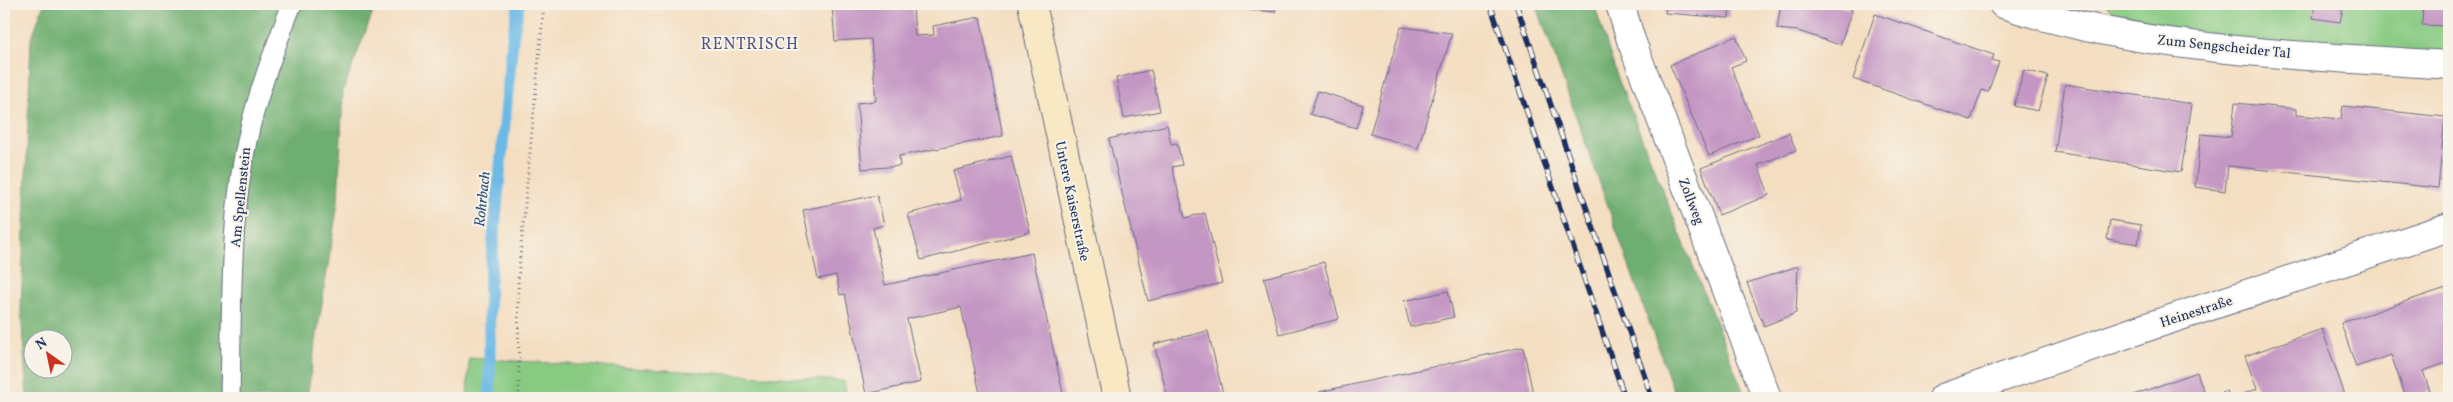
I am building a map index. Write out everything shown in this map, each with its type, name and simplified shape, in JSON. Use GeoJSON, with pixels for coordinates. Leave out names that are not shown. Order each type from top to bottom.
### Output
{"type":"FeatureCollection","features":[{"type":"Feature","properties":{"kind":"main road","name":"Untere Kaiserstraße"},"geometry":{"type":"LineString","coordinates":[[1032,4],[1117,398]]}},
{"type":"Feature","properties":{"kind":"street","name":"Zollweg"},"geometry":{"type":"LineString","coordinates":[[1620,4],[1631,40],[1767,398]]}},
{"type":"Feature","properties":{"kind":"street","name":"Zum Sengscheider Tal"},"geometry":{"type":"LineString","coordinates":[[2003,4],[2085,26],[2217,48],[2449,65]]}},
{"type":"Feature","properties":{"kind":"street","name":"Heinestraße"},"geometry":{"type":"LineString","coordinates":[[1943,398],[2005,388],[2138,330],[2449,227]]}},
{"type":"Feature","properties":{"kind":"lane","name":"Am Spellenstein"},"geometry":{"type":"LineString","coordinates":[[230,398],[236,213],[247,140],[274,50],[292,4]]}},
{"type":"Feature","properties":{"kind":"path"},"geometry":{"type":"LineString","coordinates":[[519,398],[518,279],[544,4]]}},
{"type":"Feature","properties":{"kind":"green space"},"geometry":{"type":"Polygon","coordinates":[[[44,4],[376,4],[343,91],[338,202],[307,398],[27,398],[26,380],[72,380],[72,330],[22,330],[21,310],[31,39],[44,4]]]}},
{"type":"Feature","properties":{"kind":"green space"},"geometry":{"type":"Polygon","coordinates":[[[1536,4],[1594,4],[1617,76],[1746,398],[1676,398],[1536,4]]]}},
{"type":"Feature","properties":{"kind":"green space"},"geometry":{"type":"Polygon","coordinates":[[[2104,4],[2449,4],[2449,77],[2150,47],[2104,4]]]}},
{"type":"Feature","properties":{"kind":"green space"},"geometry":{"type":"Polygon","coordinates":[[[469,358],[844,381],[847,398],[467,398],[469,358]]]}},
{"type":"Feature","properties":{"kind":"building"},"geometry":{"type":"Polygon","coordinates":[[[847,4],[913,4],[915,36],[934,35],[933,26],[980,17],[1003,136],[899,156],[900,166],[862,169],[857,103],[876,101],[871,39],[835,41],[832,6],[847,4]]]}},
{"type":"Feature","properties":{"kind":"building"},"geometry":{"type":"Polygon","coordinates":[[[1182,4],[1276,4],[1275,12],[1182,4]]]}},
{"type":"Feature","properties":{"kind":"building"},"geometry":{"type":"Polygon","coordinates":[[[1666,4],[1730,4],[1729,18],[1665,13],[1666,4]]]}},
{"type":"Feature","properties":{"kind":"building"},"geometry":{"type":"Polygon","coordinates":[[[1781,4],[1834,4],[1852,10],[1840,45],[1798,31],[1777,29],[1781,4]]]}},
{"type":"Feature","properties":{"kind":"building"},"geometry":{"type":"Polygon","coordinates":[[[2315,4],[2344,4],[2340,22],[2313,18],[2315,4]]]}},
{"type":"Feature","properties":{"kind":"building"},"geometry":{"type":"Polygon","coordinates":[[[2423,4],[2449,4],[2449,26],[2422,25],[2423,4]]]}},
{"type":"Feature","properties":{"kind":"building"},"geometry":{"type":"Polygon","coordinates":[[[1875,14],[1994,55],[1992,60],[1999,62],[1988,92],[1982,90],[1971,120],[1853,79],[1875,14]]]}},
{"type":"Feature","properties":{"kind":"building"},"geometry":{"type":"Polygon","coordinates":[[[1401,27],[1452,33],[1418,148],[1370,134],[1401,27]]]}},
{"type":"Feature","properties":{"kind":"building"},"geometry":{"type":"Polygon","coordinates":[[[1736,36],[1746,61],[1731,67],[1759,135],[1709,156],[1670,65],[1736,36]]]}},
{"type":"Feature","properties":{"kind":"building"},"geometry":{"type":"Polygon","coordinates":[[[1151,70],[1160,111],[1124,118],[1116,78],[1151,70]]]}},
{"type":"Feature","properties":{"kind":"building"},"geometry":{"type":"Polygon","coordinates":[[[2024,70],[2048,76],[2038,111],[2014,106],[2024,70]]]}},
{"type":"Feature","properties":{"kind":"building"},"geometry":{"type":"Polygon","coordinates":[[[2065,84],[2192,104],[2181,172],[2055,152],[2065,84]]]}},
{"type":"Feature","properties":{"kind":"building"},"geometry":{"type":"Polygon","coordinates":[[[1318,91],[1363,105],[1356,128],[1310,114],[1318,91]]]}},
{"type":"Feature","properties":{"kind":"building"},"geometry":{"type":"Polygon","coordinates":[[[2235,103],[2296,109],[2296,115],[2341,119],[2343,106],[2445,117],[2438,188],[2228,166],[2225,191],[2195,187],[2201,134],[2231,137],[2235,103]]]}},
{"type":"Feature","properties":{"kind":"building"},"geometry":{"type":"Polygon","coordinates":[[[1167,125],[1171,144],[1177,143],[1182,165],[1172,167],[1185,218],[1205,213],[1222,283],[1148,301],[1109,139],[1167,125]]]}},
{"type":"Feature","properties":{"kind":"building"},"geometry":{"type":"Polygon","coordinates":[[[1789,133],[1796,150],[1758,165],[1769,195],[1719,215],[1701,168],[1789,133]]]}},
{"type":"Feature","properties":{"kind":"building"},"geometry":{"type":"Polygon","coordinates":[[[1011,156],[1030,232],[921,260],[908,214],[961,200],[953,171],[1011,156]]]}},
{"type":"Feature","properties":{"kind":"building"},"geometry":{"type":"Polygon","coordinates":[[[877,195],[884,225],[873,228],[885,285],[1032,253],[1064,398],[981,398],[961,307],[907,319],[921,382],[866,394],[845,294],[840,295],[836,275],[818,279],[803,210],[877,195]]]}},
{"type":"Feature","properties":{"kind":"building"},"geometry":{"type":"Polygon","coordinates":[[[2110,220],[2141,225],[2138,244],[2107,239],[2110,220]]]}},
{"type":"Feature","properties":{"kind":"building"},"geometry":{"type":"Polygon","coordinates":[[[1324,262],[1339,319],[1279,334],[1264,278],[1324,262]]]}},
{"type":"Feature","properties":{"kind":"building"},"geometry":{"type":"Polygon","coordinates":[[[1798,266],[1796,313],[1764,326],[1747,283],[1798,266]]]}},
{"type":"Feature","properties":{"kind":"building"},"geometry":{"type":"Polygon","coordinates":[[[2449,287],[2449,362],[2423,371],[2430,391],[2406,398],[2391,355],[2356,367],[2341,323],[2449,287]]]}},
{"type":"Feature","properties":{"kind":"building"},"geometry":{"type":"Polygon","coordinates":[[[1448,291],[1454,317],[1410,327],[1404,301],[1448,291]]]}},
{"type":"Feature","properties":{"kind":"building"},"geometry":{"type":"Polygon","coordinates":[[[2322,329],[2346,398],[2232,398],[2257,389],[2245,356],[2322,329]]]}},
{"type":"Feature","properties":{"kind":"building"},"geometry":{"type":"Polygon","coordinates":[[[1208,331],[1224,398],[1168,398],[1154,344],[1208,331]]]}},
{"type":"Feature","properties":{"kind":"building"},"geometry":{"type":"Polygon","coordinates":[[[1523,347],[1534,398],[1321,398],[1319,392],[1523,347]]]}},
{"type":"Feature","properties":{"kind":"building"},"geometry":{"type":"Polygon","coordinates":[[[2197,372],[2206,398],[2125,398],[2197,372]]]}},
{"type":"Feature","properties":{"kind":"building"},"geometry":{"type":"Polygon","coordinates":[[[2227,391],[2230,398],[2206,398],[2227,391]]]}},
{"type":"Feature","properties":{"kind":"waterway","name":"Rohrbach"},"geometry":{"type":"LineString","coordinates":[[490,398],[489,286],[513,35],[519,4]]}},
{"type":"Feature","properties":{"kind":"railway"},"geometry":{"type":"LineString","coordinates":[[1490,4],[1625,398]]}},
{"type":"Feature","properties":{"kind":"railway"},"geometry":{"type":"LineString","coordinates":[[1516,4],[1652,398]]}},
{"type":"Feature","properties":{"kind":"district","name":"RENTRISCH"},"geometry":{"type":"Point","coordinates":[750,43]}}]}
